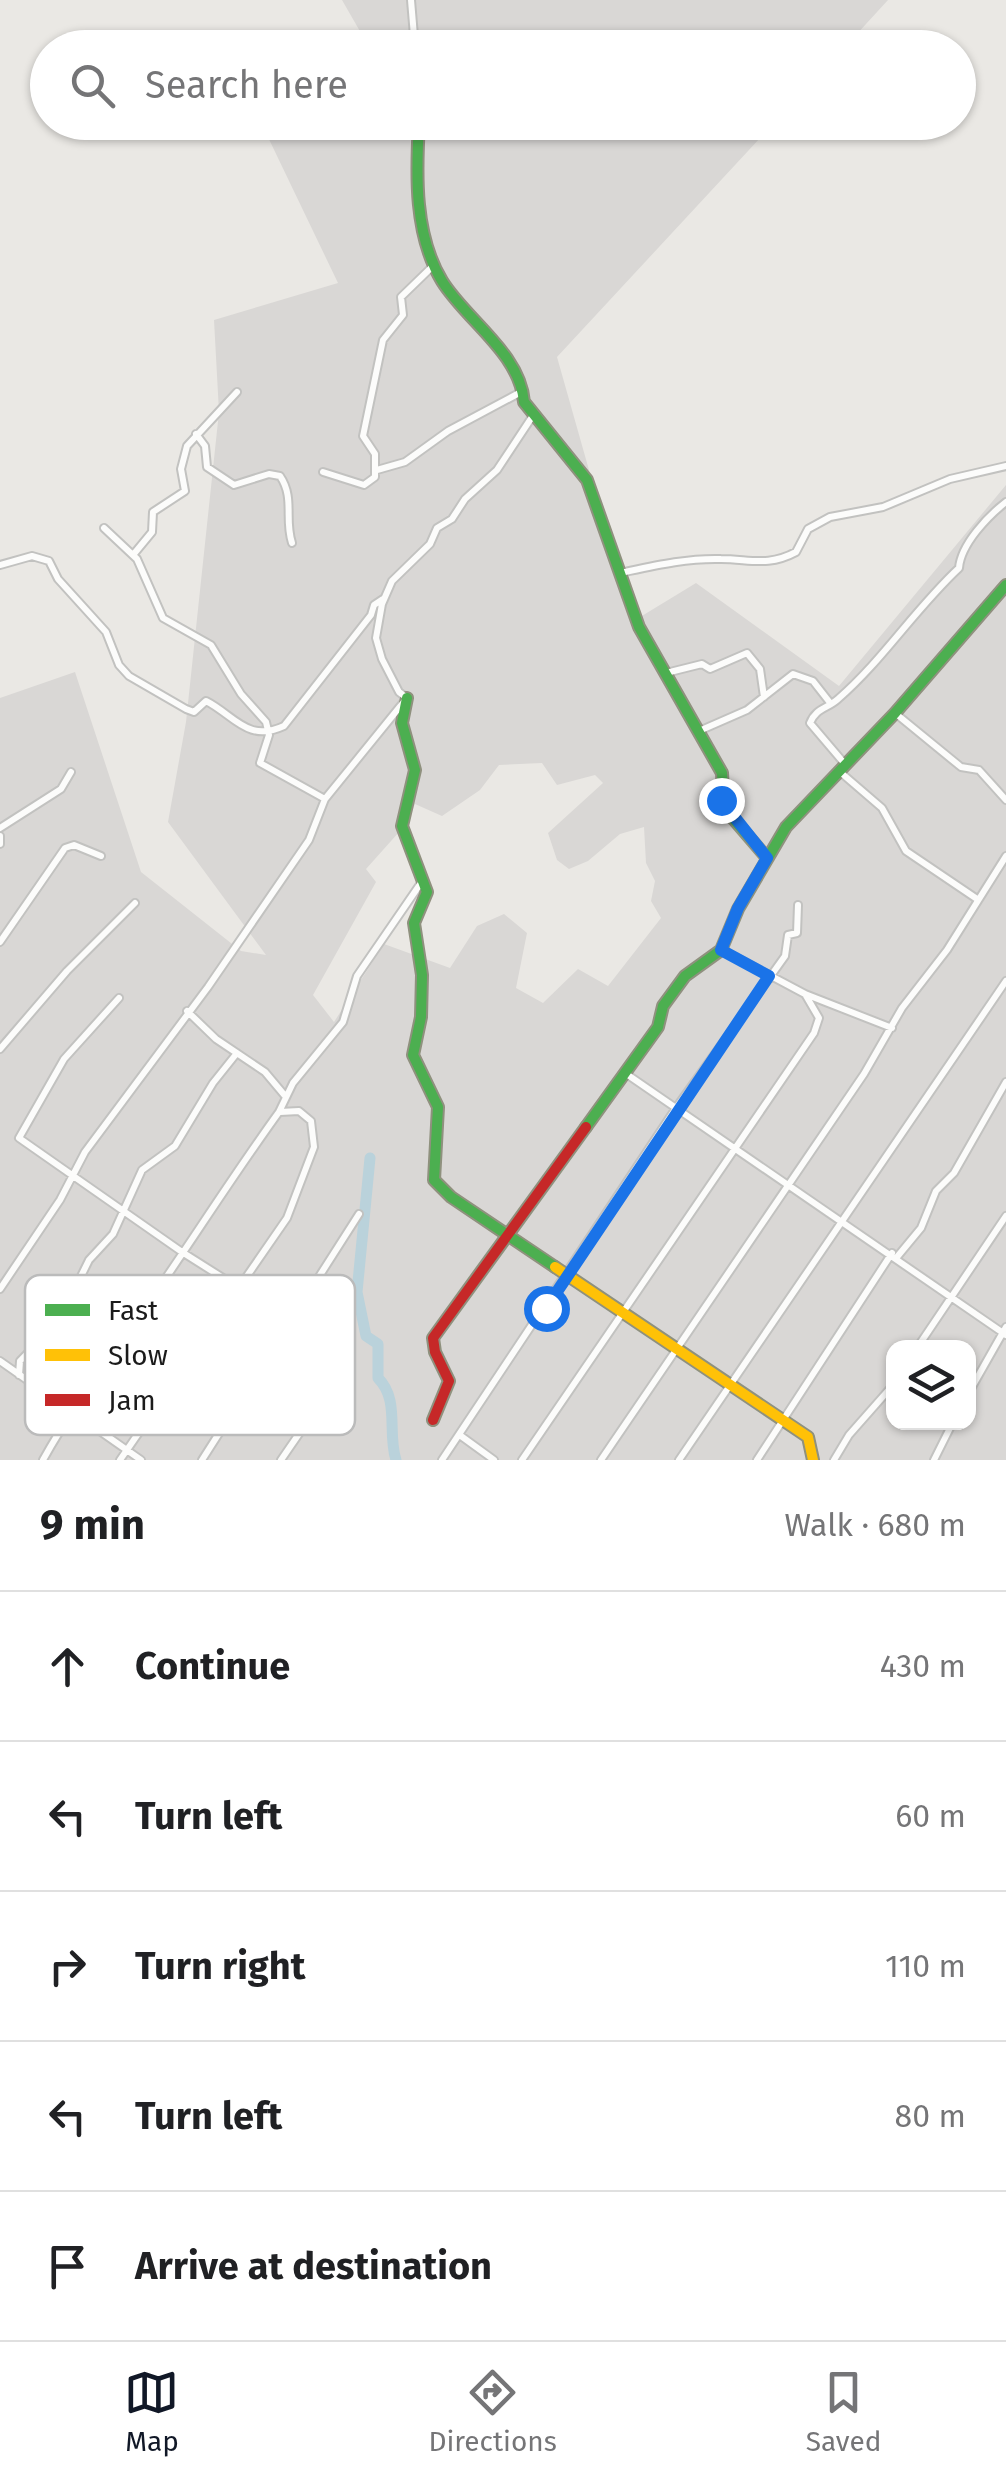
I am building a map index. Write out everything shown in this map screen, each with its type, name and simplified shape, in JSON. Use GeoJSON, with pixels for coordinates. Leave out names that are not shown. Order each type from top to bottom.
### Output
{"type":"FeatureCollection","features":[{"type":"Feature","properties":{"kind":"street"},"geometry":{"type":"LineString","coordinates":[[411,0],[414,30]]}},
{"type":"Feature","properties":{"kind":"street"},"geometry":{"type":"LineString","coordinates":[[418,140],[414,185],[434,265],[492,339],[523,391],[524,402],[587,480],[639,627],[722,773],[724,808],[767,858]]}},
{"type":"Feature","properties":{"kind":"street"},"geometry":{"type":"LineString","coordinates":[[377,470],[375,454],[363,436],[383,340],[403,315],[401,296],[434,265]]}},
{"type":"Feature","properties":{"kind":"street"},"geometry":{"type":"LineString","coordinates":[[323,472],[364,485],[377,470],[404,462],[448,431],[523,391]]}},
{"type":"Feature","properties":{"kind":"street"},"geometry":{"type":"LineString","coordinates":[[134,555],[152,532],[153,512],[184,491],[182,462],[196,434],[236,392]]}},
{"type":"Feature","properties":{"kind":"street"},"geometry":{"type":"LineString","coordinates":[[534,413],[497,470],[465,499],[452,519],[437,528],[430,544],[392,581],[376,638],[382,659],[407,698],[402,723],[415,770],[402,826],[425,878],[425,900],[414,923],[422,975],[421,1017],[413,1055],[438,1107],[434,1180],[450,1197],[808,1437],[812,1460]]}},
{"type":"Feature","properties":{"kind":"street"},"geometry":{"type":"LineString","coordinates":[[196,434],[205,446],[207,466],[226,481],[234,485],[269,474],[280,476],[289,489],[287,528],[292,543]]}},
{"type":"Feature","properties":{"kind":"street"},"geometry":{"type":"LineString","coordinates":[[620,573],[654,564],[710,559],[770,563],[796,552],[808,528],[830,517],[883,507],[950,479],[1006,466]]}},
{"type":"Feature","properties":{"kind":"street"},"geometry":{"type":"LineString","coordinates":[[978,900],[906,850],[882,808],[841,767],[810,724],[820,708],[831,704],[875,662],[959,568],[960,558],[991,514],[1006,502]]}},
{"type":"Feature","properties":{"kind":"street"},"geometry":{"type":"LineString","coordinates":[[104,528],[134,555],[162,618],[211,645],[269,732],[260,763],[325,799]]}},
{"type":"Feature","properties":{"kind":"street"},"geometry":{"type":"LineString","coordinates":[[0,564],[32,556],[49,562],[58,580],[106,632],[119,665],[148,690],[194,712],[206,701],[238,727],[269,732],[284,726],[371,615],[374,605],[384,599]]}},
{"type":"Feature","properties":{"kind":"street"},"geometry":{"type":"LineString","coordinates":[[433,1420],[450,1397],[452,1380],[433,1338],[658,1027],[663,1006],[685,976],[721,950],[738,908],[786,828],[896,713],[1006,584]]}},
{"type":"Feature","properties":{"kind":"street"},"geometry":{"type":"LineString","coordinates":[[665,673],[702,664],[710,669],[747,653],[760,669],[764,698]]}},
{"type":"Feature","properties":{"kind":"street"},"geometry":{"type":"LineString","coordinates":[[699,732],[764,698],[793,674],[813,681],[831,704]]}},
{"type":"Feature","properties":{"kind":"street"},"geometry":{"type":"LineString","coordinates":[[0,1289],[60,1200],[70,1176],[308,840],[325,799],[407,698]]}},
{"type":"Feature","properties":{"kind":"street"},"geometry":{"type":"LineString","coordinates":[[896,713],[961,767],[979,770],[1006,800]]}},
{"type":"Feature","properties":{"kind":"street"},"geometry":{"type":"LineString","coordinates":[[0,828],[61,790],[70,772]]}},
{"type":"Feature","properties":{"kind":"street"},"geometry":{"type":"LineString","coordinates":[[0,836],[0,844]]}},
{"type":"Feature","properties":{"kind":"street"},"geometry":{"type":"LineString","coordinates":[[0,942],[65,848],[74,845],[101,856]]}},
{"type":"Feature","properties":{"kind":"street"},"geometry":{"type":"LineString","coordinates":[[601,1460],[1006,856]]}},
{"type":"Feature","properties":{"kind":"street"},"geometry":{"type":"LineString","coordinates":[[166,1275],[279,1112],[286,1096],[343,1022],[357,976],[425,878]]}},
{"type":"Feature","properties":{"kind":"street"},"geometry":{"type":"LineString","coordinates":[[0,1049],[67,971],[135,904]]}},
{"type":"Feature","properties":{"kind":"street"},"geometry":{"type":"LineString","coordinates":[[442,1460],[568,1276],[676,1108],[710,1068],[785,956],[788,936],[797,933],[798,905]]}},
{"type":"Feature","properties":{"kind":"street"},"geometry":{"type":"LineString","coordinates":[[721,950],[805,994],[892,1028]]}},
{"type":"Feature","properties":{"kind":"street"},"geometry":{"type":"LineString","coordinates":[[680,1460],[838,1222],[1006,981]]}},
{"type":"Feature","properties":{"kind":"street"},"geometry":{"type":"LineString","coordinates":[[522,1460],[814,1033],[819,1018],[805,994]]}},
{"type":"Feature","properties":{"kind":"street"},"geometry":{"type":"LineString","coordinates":[[119,998],[64,1059],[19,1134],[70,1176],[125,1208],[219,1275]]}},
{"type":"Feature","properties":{"kind":"street"},"geometry":{"type":"LineString","coordinates":[[188,1011],[265,1072],[286,1096]]}},
{"type":"Feature","properties":{"kind":"street"},"geometry":{"type":"LineString","coordinates":[[81,1275],[88,1260],[113,1234],[142,1170],[175,1146],[213,1083],[237,1053]]}},
{"type":"Feature","properties":{"kind":"street"},"geometry":{"type":"LineString","coordinates":[[625,1074],[1005,1332],[976,1381]]}},
{"type":"Feature","properties":{"kind":"street"},"geometry":{"type":"LineString","coordinates":[[757,1460],[895,1255],[921,1228],[936,1192],[954,1174],[1006,1082]]}},
{"type":"Feature","properties":{"kind":"street"},"geometry":{"type":"LineString","coordinates":[[245,1275],[286,1218],[314,1147],[310,1121],[298,1111],[279,1112]]}},
{"type":"Feature","properties":{"kind":"street"},"geometry":{"type":"LineString","coordinates":[[320,1275],[359,1214]]}},
{"type":"Feature","properties":{"kind":"street"},"geometry":{"type":"LineString","coordinates":[[923,1340],[1006,1216]]}},
{"type":"Feature","properties":{"kind":"street"},"geometry":{"type":"LineString","coordinates":[[19,1375],[20,1361],[25,1356]]}},
{"type":"Feature","properties":{"kind":"street"},"geometry":{"type":"LineString","coordinates":[[0,1360],[25,1379]]}},
{"type":"Feature","properties":{"kind":"street"},"geometry":{"type":"LineString","coordinates":[[834,1460],[849,1434],[886,1393]]}},
{"type":"Feature","properties":{"kind":"street"},"geometry":{"type":"LineString","coordinates":[[934,1460],[949,1430]]}},
{"type":"Feature","properties":{"kind":"street"},"geometry":{"type":"LineString","coordinates":[[42,1460],[58,1435]]}},
{"type":"Feature","properties":{"kind":"street"},"geometry":{"type":"LineString","coordinates":[[104,1435],[141,1460]]}},
{"type":"Feature","properties":{"kind":"street"},"geometry":{"type":"LineString","coordinates":[[120,1460],[136,1435]]}},
{"type":"Feature","properties":{"kind":"street"},"geometry":{"type":"LineString","coordinates":[[202,1460],[218,1435]]}},
{"type":"Feature","properties":{"kind":"street"},"geometry":{"type":"LineString","coordinates":[[281,1460],[298,1435]]}},
{"type":"Feature","properties":{"kind":"street"},"geometry":{"type":"LineString","coordinates":[[461,1436],[494,1460]]}},
{"type":"Feature","properties":{"kind":"shaded area"},"geometry":{"type":"Polygon","coordinates":[[[342,0],[888,0],[860,30],[359,30],[342,0]]]}},
{"type":"Feature","properties":{"kind":"shaded area"},"geometry":{"type":"Polygon","coordinates":[[[269,140],[758,140],[557,357],[632,622],[696,583],[839,686],[1006,485],[1006,1460],[0,1460],[0,698],[75,672],[141,872],[241,951],[266,955],[168,822],[186,722],[219,412],[214,320],[338,283],[269,140]],[[542,763],[499,765],[480,790],[442,816],[415,804],[408,822],[366,869],[376,882],[313,995],[334,1022],[384,944],[450,968],[477,926],[504,914],[527,933],[516,988],[543,1003],[578,969],[608,986],[661,918],[651,901],[655,881],[646,863],[644,827],[620,834],[588,861],[569,869],[557,860],[548,833],[603,783],[595,775],[557,785],[542,763]]]}},
{"type":"Feature","properties":{"kind":"waterway"},"geometry":{"type":"LineString","coordinates":[[370,1158],[357,1292],[366,1336],[378,1344],[378,1378],[389,1396],[396,1460]]}},
{"type":"Feature","properties":{"kind":"traffic: fast"},"geometry":{"type":"LineString","coordinates":[[418,140],[419,204],[433,263],[452,295],[503,352],[520,384],[524,402],[587,480],[639,627],[722,773],[724,808],[767,858]]}},
{"type":"Feature","properties":{"kind":"traffic: fast"},"geometry":{"type":"LineString","coordinates":[[586,1127],[658,1027],[663,1006],[685,976],[721,950],[738,909],[786,827],[895,713],[1006,585]]}},
{"type":"Feature","properties":{"kind":"traffic: fast"},"geometry":{"type":"LineString","coordinates":[[407,698],[402,723],[415,770],[402,826],[427,892],[414,923],[422,975],[421,1017],[413,1055],[438,1107],[434,1180],[451,1197],[555,1267]]}},
{"type":"Feature","properties":{"kind":"traffic: slow"},"geometry":{"type":"LineString","coordinates":[[555,1267],[808,1437],[813,1460]]}},
{"type":"Feature","properties":{"kind":"traffic: jam"},"geometry":{"type":"LineString","coordinates":[[433,1420],[449,1381],[435,1352],[433,1338],[586,1127]]}},
{"type":"Feature","properties":{"kind":"route"},"geometry":{"type":"LineString","coordinates":[[546,1308],[676,1108],[710,1068],[769,976],[721,950],[722,940],[767,858],[749,832],[728,814],[721,800]]}}]}
